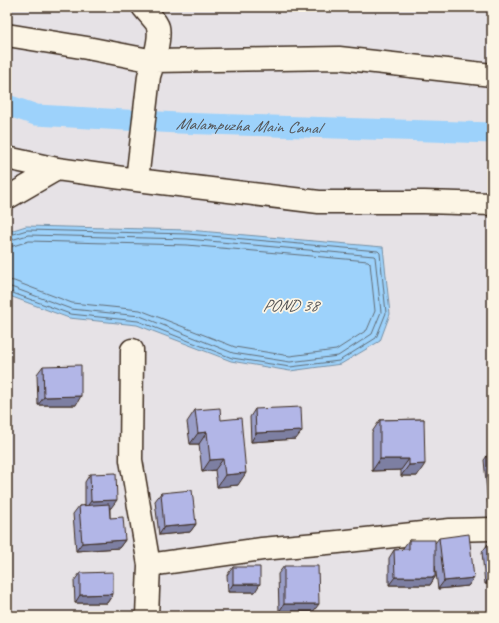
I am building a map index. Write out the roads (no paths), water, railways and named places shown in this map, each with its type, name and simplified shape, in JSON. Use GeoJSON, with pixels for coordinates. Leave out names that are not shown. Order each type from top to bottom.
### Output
{"type":"FeatureCollection","features":[{"type":"Feature","properties":{"kind":"street"},"geometry":{"type":"LineString","coordinates":[[138,170],[149,76],[154,61],[158,36],[158,26],[143,7]]}},
{"type":"Feature","properties":{"kind":"street"},"geometry":{"type":"LineString","coordinates":[[7,35],[154,61],[339,58],[492,75]]}},
{"type":"Feature","properties":{"kind":"street"},"geometry":{"type":"LineString","coordinates":[[7,158],[57,169],[138,170],[319,202],[424,202],[492,204]]}},
{"type":"Feature","properties":{"kind":"street"},"geometry":{"type":"LineString","coordinates":[[7,198],[57,169]]}},
{"type":"Feature","properties":{"kind":"street"},"geometry":{"type":"LineString","coordinates":[[132,350],[131,460],[148,565],[147,616]]}},
{"type":"Feature","properties":{"kind":"street"},"geometry":{"type":"LineString","coordinates":[[148,565],[262,549],[450,530],[492,529]]}},
{"type":"Feature","properties":{"kind":"water","name":"POND 38"},"geometry":{"type":"Polygon","coordinates":[[[26,226],[188,230],[383,247],[390,314],[380,341],[341,364],[290,371],[231,361],[137,325],[69,318],[7,295],[7,232],[26,226]]]}},
{"type":"Feature","properties":{"kind":"waterway","name":"Malampuzha Main Canal"},"geometry":{"type":"LineString","coordinates":[[7,105],[36,115],[178,123],[492,133]]}}]}
